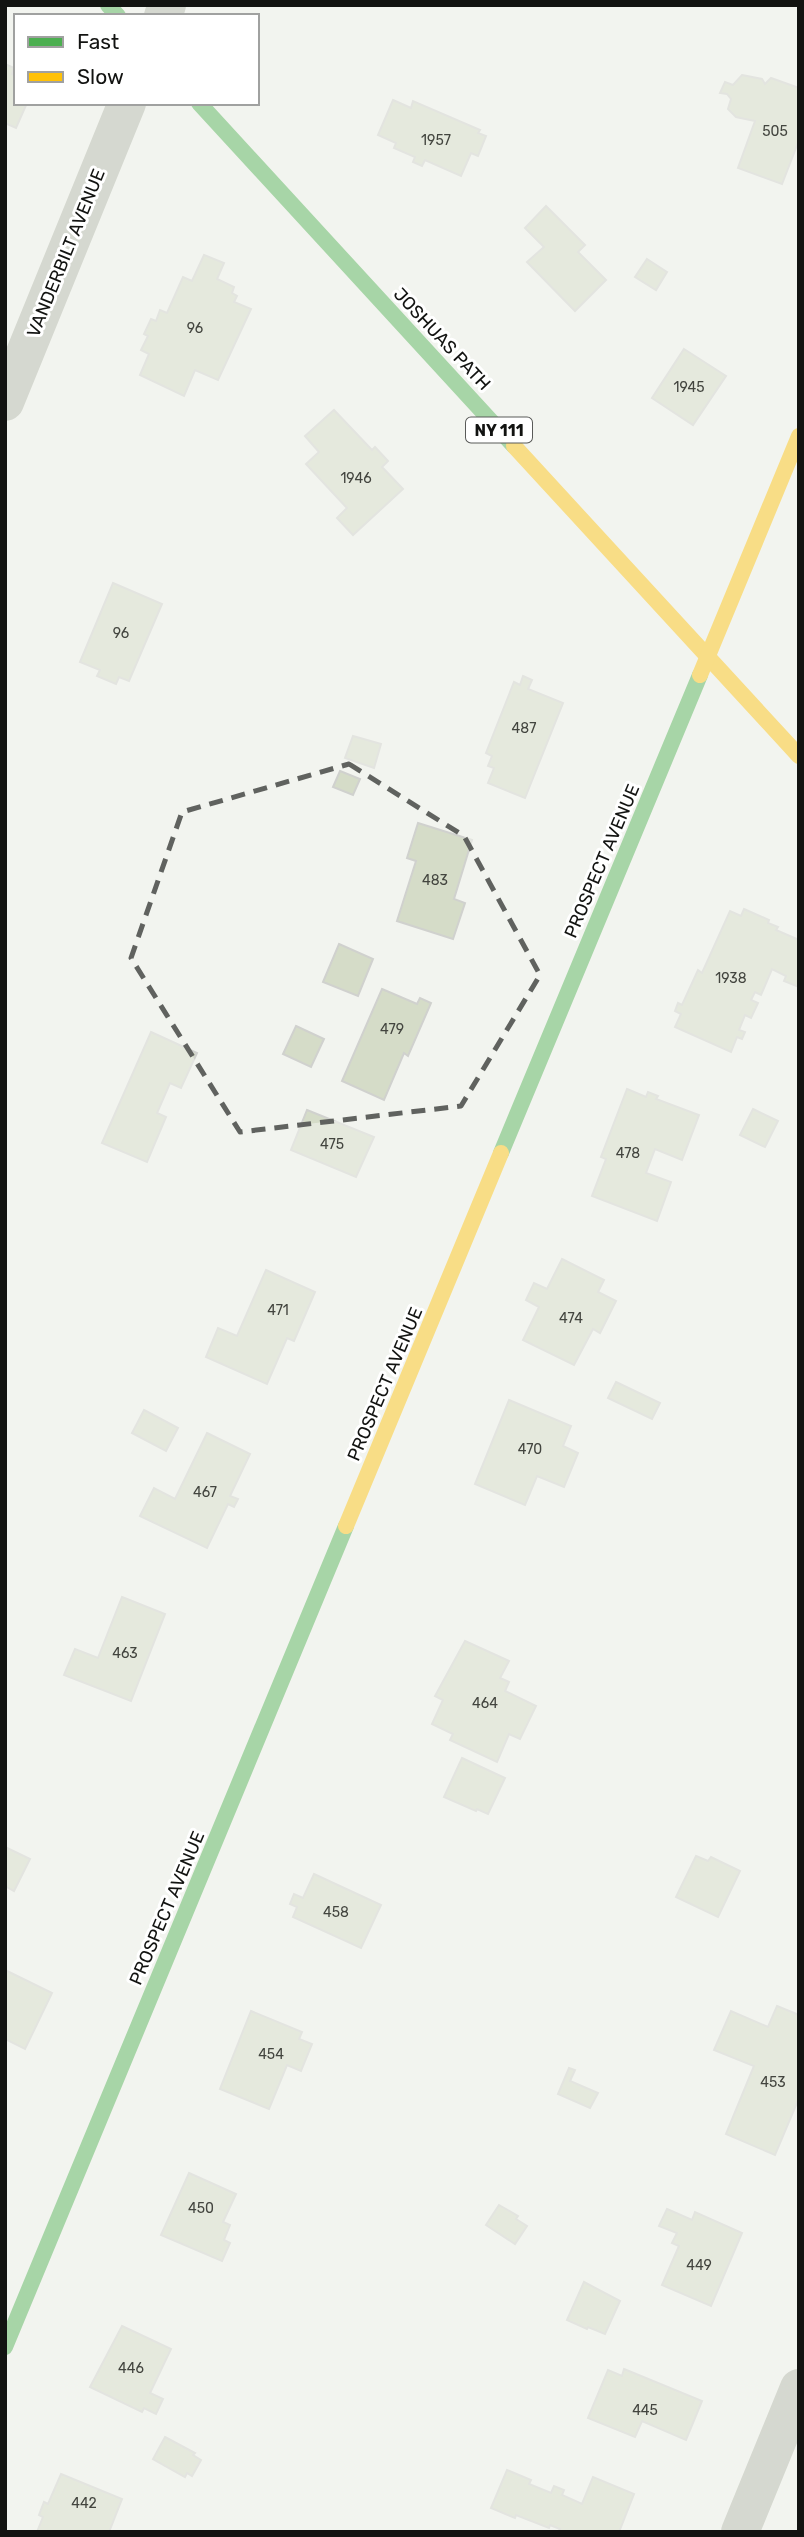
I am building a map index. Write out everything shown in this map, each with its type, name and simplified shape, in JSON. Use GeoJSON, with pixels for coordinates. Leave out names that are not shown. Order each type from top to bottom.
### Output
{"type":"FeatureCollection","features":[{"type":"Feature","properties":{"kind":"street","name":"VANDERBILT AVENUE"},"geometry":{"type":"LineString","coordinates":[[5,402],[126,105]]}},
{"type":"Feature","properties":{"kind":"street","name":"JOSHUAS PATH"},"geometry":{"type":"LineString","coordinates":[[201,105],[799,756]]}},
{"type":"Feature","properties":{"kind":"street","name":"PROSPECT AVENUE"},"geometry":{"type":"LineString","coordinates":[[5,2347],[799,436]]}},
{"type":"Feature","properties":{"kind":"street"},"geometry":{"type":"LineString","coordinates":[[740,2532],[799,2388]]}},
{"type":"Feature","properties":{"kind":"highlighted area"},"geometry":{"type":"Polygon","coordinates":[[[349,764],[464,836],[540,975],[461,1106],[240,1132],[131,958],[182,812],[349,764]]]}},
{"type":"Feature","properties":{"kind":"building"},"geometry":{"type":"Polygon","coordinates":[[[5,64],[14,68],[14,105],[26,105],[16,128],[5,123],[5,64]]]}},
{"type":"Feature","properties":{"kind":"building"},"geometry":{"type":"Polygon","coordinates":[[[742,75],[762,79],[765,84],[771,78],[799,88],[799,140],[782,184],[738,168],[755,121],[736,117],[728,109],[731,99],[727,94],[720,93],[725,82],[733,85],[742,75]]]}},
{"type":"Feature","properties":{"kind":"building"},"geometry":{"type":"Polygon","coordinates":[[[393,100],[411,108],[413,101],[480,130],[478,133],[486,136],[478,156],[471,153],[461,176],[425,160],[422,166],[413,162],[415,157],[394,148],[396,143],[378,135],[393,100]]]}},
{"type":"Feature","properties":{"kind":"building"},"geometry":{"type":"Polygon","coordinates":[[[546,206],[585,245],[578,252],[606,280],[575,311],[527,262],[544,247],[525,228],[546,206]]]}},
{"type":"Feature","properties":{"kind":"building"},"geometry":{"type":"Polygon","coordinates":[[[204,255],[224,263],[217,279],[234,287],[232,293],[237,296],[234,302],[251,309],[218,380],[195,370],[184,396],[140,375],[149,354],[141,350],[148,336],[144,334],[151,319],[156,321],[160,310],[167,313],[183,277],[192,281],[204,255]]]}},
{"type":"Feature","properties":{"kind":"building"},"geometry":{"type":"Polygon","coordinates":[[[647,259],[667,272],[656,290],[635,277],[647,259]]]}},
{"type":"Feature","properties":{"kind":"building"},"geometry":{"type":"Polygon","coordinates":[[[684,349],[726,376],[693,425],[652,398],[684,349]]]}},
{"type":"Feature","properties":{"kind":"building"},"geometry":{"type":"Polygon","coordinates":[[[334,410],[372,450],[375,447],[388,461],[382,467],[403,489],[353,535],[337,518],[347,508],[306,464],[319,452],[305,436],[334,410]]]}},
{"type":"Feature","properties":{"kind":"building"},"geometry":{"type":"Polygon","coordinates":[[[113,583],[162,604],[129,681],[119,677],[116,684],[97,676],[100,670],[80,662],[113,583]]]}},
{"type":"Feature","properties":{"kind":"building"},"geometry":{"type":"Polygon","coordinates":[[[523,676],[532,680],[528,689],[563,703],[525,798],[488,783],[494,768],[488,766],[492,756],[486,753],[514,682],[520,685],[523,676]]]}},
{"type":"Feature","properties":{"kind":"building"},"geometry":{"type":"Polygon","coordinates":[[[353,736],[381,744],[374,768],[345,758],[353,736]]]}},
{"type":"Feature","properties":{"kind":"building"},"geometry":{"type":"Polygon","coordinates":[[[340,771],[360,779],[353,795],[333,787],[340,771]]]}},
{"type":"Feature","properties":{"kind":"building"},"geometry":{"type":"Polygon","coordinates":[[[418,823],[472,840],[454,899],[465,903],[453,939],[397,921],[416,861],[407,858],[418,823]]]}},
{"type":"Feature","properties":{"kind":"building"},"geometry":{"type":"Polygon","coordinates":[[[744,909],[769,920],[768,923],[778,927],[776,930],[799,940],[799,987],[784,981],[786,976],[772,969],[761,995],[755,992],[751,1000],[758,1003],[751,1018],[745,1015],[739,1030],[745,1032],[742,1039],[737,1037],[731,1052],[675,1027],[681,1014],[675,1011],[678,1003],[682,1005],[698,970],[702,973],[730,911],[741,916],[744,909]]]}},
{"type":"Feature","properties":{"kind":"building"},"geometry":{"type":"Polygon","coordinates":[[[339,944],[373,959],[358,996],[323,982],[339,944]]]}},
{"type":"Feature","properties":{"kind":"building"},"geometry":{"type":"Polygon","coordinates":[[[382,989],[417,1004],[420,998],[431,1003],[408,1056],[404,1053],[384,1100],[342,1081],[382,989]]]}},
{"type":"Feature","properties":{"kind":"building"},"geometry":{"type":"Polygon","coordinates":[[[296,1026],[324,1039],[311,1067],[283,1054],[296,1026]]]}},
{"type":"Feature","properties":{"kind":"building"},"geometry":{"type":"Polygon","coordinates":[[[151,1032],[197,1053],[181,1088],[170,1083],[157,1113],[166,1117],[147,1162],[102,1143],[151,1032]]]}},
{"type":"Feature","properties":{"kind":"building"},"geometry":{"type":"Polygon","coordinates":[[[627,1089],[646,1097],[648,1092],[658,1096],[656,1099],[699,1115],[682,1160],[655,1149],[646,1173],[671,1182],[657,1221],[592,1196],[606,1159],[601,1157],[627,1089]]]}},
{"type":"Feature","properties":{"kind":"building"},"geometry":{"type":"Polygon","coordinates":[[[753,1109],[778,1121],[765,1147],[740,1135],[753,1109]]]}},
{"type":"Feature","properties":{"kind":"building"},"geometry":{"type":"Polygon","coordinates":[[[307,1110],[374,1137],[356,1177],[291,1150],[307,1110]]]}},
{"type":"Feature","properties":{"kind":"building"},"geometry":{"type":"Polygon","coordinates":[[[562,1259],[604,1280],[598,1292],[616,1301],[600,1333],[593,1329],[574,1365],[523,1340],[539,1307],[526,1300],[534,1283],[547,1289],[562,1259]]]}},
{"type":"Feature","properties":{"kind":"building"},"geometry":{"type":"Polygon","coordinates":[[[266,1270],[315,1292],[294,1341],[287,1338],[267,1384],[206,1357],[218,1328],[237,1336],[266,1270]]]}},
{"type":"Feature","properties":{"kind":"building"},"geometry":{"type":"Polygon","coordinates":[[[616,1382],[660,1403],[652,1419],[608,1398],[616,1382]]]}},
{"type":"Feature","properties":{"kind":"building"},"geometry":{"type":"Polygon","coordinates":[[[509,1400],[571,1426],[563,1446],[578,1453],[564,1487],[537,1476],[525,1505],[475,1484],[509,1400]]]}},
{"type":"Feature","properties":{"kind":"building"},"geometry":{"type":"Polygon","coordinates":[[[144,1410],[178,1428],[166,1451],[132,1433],[144,1410]]]}},
{"type":"Feature","properties":{"kind":"building"},"geometry":{"type":"Polygon","coordinates":[[[207,1433],[250,1454],[230,1496],[238,1499],[234,1507],[228,1504],[207,1548],[140,1516],[154,1488],[175,1499],[207,1433]]]}},
{"type":"Feature","properties":{"kind":"building"},"geometry":{"type":"Polygon","coordinates":[[[122,1597],[165,1614],[131,1701],[64,1675],[75,1649],[98,1658],[122,1597]]]}},
{"type":"Feature","properties":{"kind":"building"},"geometry":{"type":"Polygon","coordinates":[[[465,1641],[509,1661],[500,1678],[509,1682],[505,1691],[536,1706],[520,1739],[509,1734],[497,1762],[450,1740],[453,1734],[432,1724],[443,1700],[435,1696],[465,1641]]]}},
{"type":"Feature","properties":{"kind":"building"},"geometry":{"type":"Polygon","coordinates":[[[462,1758],[505,1778],[488,1814],[444,1797],[462,1758]]]}},
{"type":"Feature","properties":{"kind":"building"},"geometry":{"type":"Polygon","coordinates":[[[5,1847],[30,1859],[14,1891],[5,1886],[5,1847]]]}},
{"type":"Feature","properties":{"kind":"building"},"geometry":{"type":"Polygon","coordinates":[[[696,1856],[708,1861],[711,1857],[740,1871],[718,1917],[676,1897],[696,1856]]]}},
{"type":"Feature","properties":{"kind":"building"},"geometry":{"type":"Polygon","coordinates":[[[314,1874],[381,1905],[361,1948],[293,1917],[297,1907],[290,1904],[294,1894],[303,1898],[314,1874]]]}},
{"type":"Feature","properties":{"kind":"building"},"geometry":{"type":"Polygon","coordinates":[[[5,1970],[52,1993],[25,2049],[5,2039],[5,1970]]]}},
{"type":"Feature","properties":{"kind":"building"},"geometry":{"type":"Polygon","coordinates":[[[777,2006],[799,2015],[799,2098],[775,2155],[726,2134],[754,2066],[714,2050],[731,2011],[768,2027],[777,2006]]]}},
{"type":"Feature","properties":{"kind":"building"},"geometry":{"type":"Polygon","coordinates":[[[251,2011],[302,2032],[299,2039],[312,2044],[301,2071],[287,2065],[269,2109],[220,2089],[251,2011]]]}},
{"type":"Feature","properties":{"kind":"building"},"geometry":{"type":"Polygon","coordinates":[[[569,2068],[575,2070],[570,2081],[598,2093],[590,2108],[558,2094],[569,2068]]]}},
{"type":"Feature","properties":{"kind":"building"},"geometry":{"type":"Polygon","coordinates":[[[189,2173],[236,2194],[223,2222],[230,2225],[224,2240],[230,2243],[222,2261],[161,2235],[189,2173]]]}},
{"type":"Feature","properties":{"kind":"building"},"geometry":{"type":"Polygon","coordinates":[[[499,2205],[518,2216],[516,2219],[527,2226],[515,2244],[486,2225],[499,2205]]]}},
{"type":"Feature","properties":{"kind":"building"},"geometry":{"type":"Polygon","coordinates":[[[667,2209],[692,2220],[695,2212],[742,2233],[711,2306],[662,2285],[679,2246],[672,2243],[677,2233],[659,2226],[667,2209]]]}},
{"type":"Feature","properties":{"kind":"building"},"geometry":{"type":"Polygon","coordinates":[[[584,2282],[620,2301],[605,2334],[567,2320],[584,2282]]]}},
{"type":"Feature","properties":{"kind":"building"},"geometry":{"type":"Polygon","coordinates":[[[122,2326],[171,2349],[150,2393],[163,2399],[156,2414],[144,2408],[142,2412],[90,2387],[122,2326]]]}},
{"type":"Feature","properties":{"kind":"building"},"geometry":{"type":"Polygon","coordinates":[[[624,2369],[702,2401],[686,2440],[642,2421],[635,2437],[588,2418],[608,2370],[622,2376],[624,2369]]]}},
{"type":"Feature","properties":{"kind":"building"},"geometry":{"type":"Polygon","coordinates":[[[165,2437],[195,2453],[193,2455],[201,2460],[192,2476],[187,2473],[185,2477],[153,2459],[165,2437]]]}},
{"type":"Feature","properties":{"kind":"building"},"geometry":{"type":"Polygon","coordinates":[[[507,2470],[531,2480],[529,2484],[551,2493],[554,2486],[564,2490],[562,2495],[582,2504],[593,2477],[634,2494],[619,2532],[558,2532],[560,2529],[550,2525],[549,2528],[491,2508],[507,2470]]]}},
{"type":"Feature","properties":{"kind":"building"},"geometry":{"type":"Polygon","coordinates":[[[61,2474],[122,2499],[109,2532],[37,2532],[43,2517],[39,2515],[44,2502],[48,2504],[61,2474]]]}},
{"type":"Feature","properties":{"kind":"traffic: fast"},"geometry":{"type":"LineString","coordinates":[[108,5],[116,14]]}},
{"type":"Feature","properties":{"kind":"traffic: fast"},"geometry":{"type":"LineString","coordinates":[[201,105],[514,446]]}},
{"type":"Feature","properties":{"kind":"traffic: fast"},"geometry":{"type":"LineString","coordinates":[[501,1153],[700,675]]}},
{"type":"Feature","properties":{"kind":"traffic: fast"},"geometry":{"type":"LineString","coordinates":[[5,2347],[346,1526]]}},
{"type":"Feature","properties":{"kind":"traffic: slow"},"geometry":{"type":"LineString","coordinates":[[700,675],[799,436]]}},
{"type":"Feature","properties":{"kind":"traffic: slow"},"geometry":{"type":"LineString","coordinates":[[514,446],[799,756]]}},
{"type":"Feature","properties":{"kind":"traffic: slow"},"geometry":{"type":"LineString","coordinates":[[346,1526],[501,1153]]}}]}
